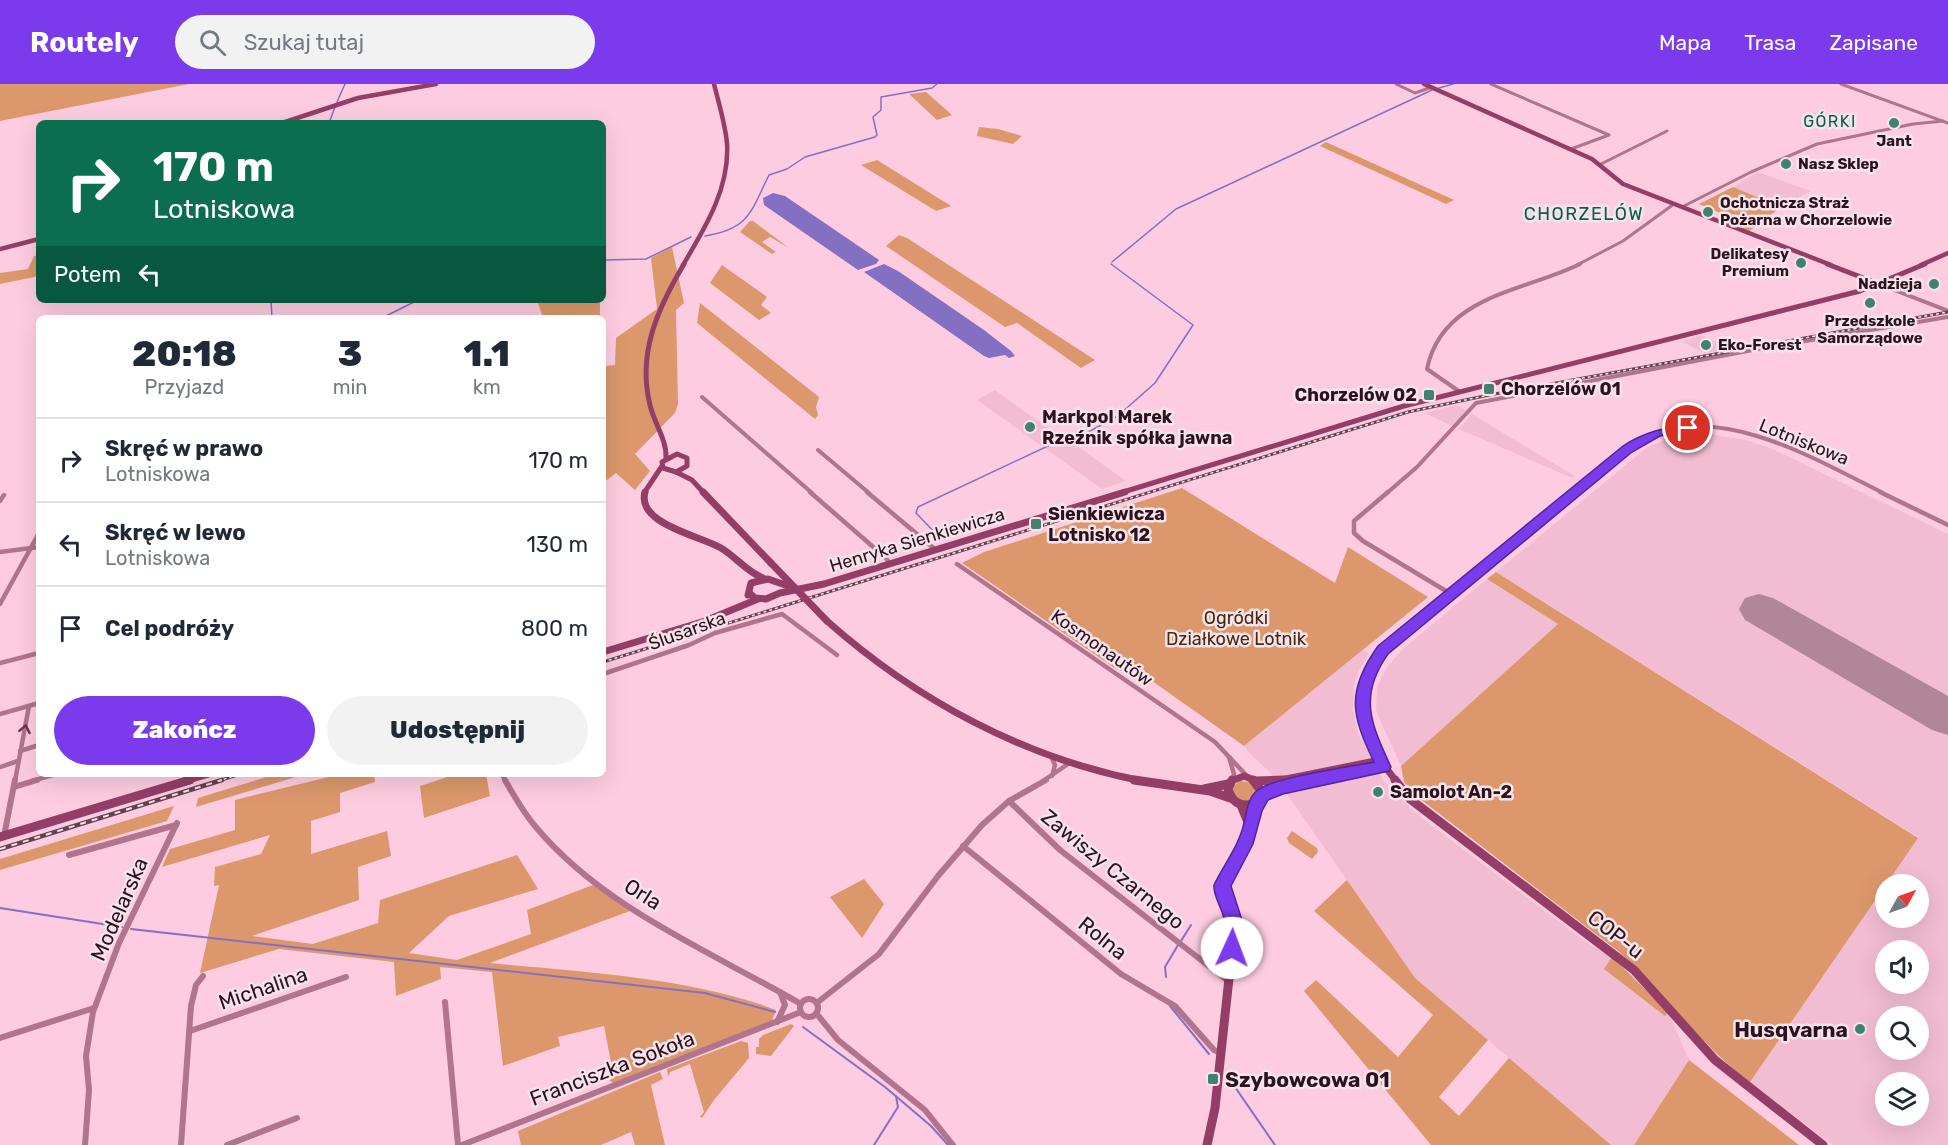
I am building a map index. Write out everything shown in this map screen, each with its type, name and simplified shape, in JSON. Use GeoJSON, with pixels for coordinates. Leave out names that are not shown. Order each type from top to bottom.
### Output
{"type":"FeatureCollection","features":[{"type":"Feature","properties":{"kind":"main road"},"geometry":{"type":"LineString","coordinates":[[290,120],[332,104],[390,91],[436,84]]}},
{"type":"Feature","properties":{"kind":"main road"},"geometry":{"type":"LineString","coordinates":[[606,651],[705,621],[759,599],[766,599],[775,594],[778,584],[742,564],[720,547],[659,521],[650,514],[643,496],[666,458],[664,444],[648,397],[646,356],[656,317],[704,227],[723,180],[727,141],[714,84]]}},
{"type":"Feature","properties":{"kind":"main road"},"geometry":{"type":"LineString","coordinates":[[1424,84],[1571,149],[1601,164],[1616,180],[1879,284]]}},
{"type":"Feature","properties":{"kind":"main road"},"geometry":{"type":"LineString","coordinates":[[0,249],[36,239]]}},
{"type":"Feature","properties":{"kind":"main road","name":"Henryka Sienkiewicza"},"geometry":{"type":"LineString","coordinates":[[775,594],[824,584],[1358,419],[1879,284],[1948,253]]}},
{"type":"Feature","properties":{"kind":"main road"},"geometry":{"type":"LineString","coordinates":[[664,444],[687,458],[692,480]]}},
{"type":"Feature","properties":{"kind":"main road"},"geometry":{"type":"LineString","coordinates":[[666,458],[677,454]]}},
{"type":"Feature","properties":{"kind":"main road"},"geometry":{"type":"LineString","coordinates":[[662,466],[692,480],[827,621],[872,660],[916,690],[968,718],[1051,756],[1132,779],[1202,789],[1230,798],[1244,809],[1250,827]]}},
{"type":"Feature","properties":{"kind":"main road"},"geometry":{"type":"LineString","coordinates":[[652,480],[687,466]]}},
{"type":"Feature","properties":{"kind":"main road"},"geometry":{"type":"LineString","coordinates":[[733,609],[749,593],[752,580],[742,564]]}},
{"type":"Feature","properties":{"kind":"main road"},"geometry":{"type":"LineString","coordinates":[[751,583],[764,578]]}},
{"type":"Feature","properties":{"kind":"main road","name":"Henryka Sienkiewicza"},"geometry":{"type":"LineString","coordinates":[[778,584],[799,589]]}},
{"type":"Feature","properties":{"kind":"main road"},"geometry":{"type":"LineString","coordinates":[[749,593],[759,599]]}},
{"type":"Feature","properties":{"kind":"main road"},"geometry":{"type":"LineString","coordinates":[[1202,789],[1231,781],[1252,779],[1273,782],[1382,764]]}},
{"type":"Feature","properties":{"kind":"main road"},"geometry":{"type":"LineString","coordinates":[[1208,1145],[1215,1108],[1233,920],[1222,885],[1245,844],[1257,804],[1263,795],[1282,787],[1382,764]]}},
{"type":"Feature","properties":{"kind":"main road","name":"COP-u"},"geometry":{"type":"LineString","coordinates":[[1382,764],[1400,787],[1424,810],[1634,970],[1714,1060],[1823,1145]]}},
{"type":"Feature","properties":{"kind":"main road"},"geometry":{"type":"LineString","coordinates":[[2,837],[199,777]]}},
{"type":"Feature","properties":{"kind":"main road"},"geometry":{"type":"LineString","coordinates":[[1252,779],[1261,788],[1263,795]]}},
{"type":"Feature","properties":{"kind":"main road"},"geometry":{"type":"LineString","coordinates":[[1230,798],[1227,791],[1231,781]]}},
{"type":"Feature","properties":{"kind":"main road"},"geometry":{"type":"LineString","coordinates":[[1240,805],[1257,804]]}},
{"type":"Feature","properties":{"kind":"street"},"geometry":{"type":"LineString","coordinates":[[1396,84],[1415,93],[1432,87]]}},
{"type":"Feature","properties":{"kind":"street"},"geometry":{"type":"LineString","coordinates":[[1491,84],[1609,135],[1571,149]]}},
{"type":"Feature","properties":{"kind":"street"},"geometry":{"type":"LineString","coordinates":[[1841,84],[1948,123]]}},
{"type":"Feature","properties":{"kind":"street"},"geometry":{"type":"LineString","coordinates":[[1682,207],[1756,170],[1816,144],[1918,123],[1943,121]]}},
{"type":"Feature","properties":{"kind":"street"},"geometry":{"type":"LineString","coordinates":[[1601,164],[1667,131]]}},
{"type":"Feature","properties":{"kind":"street"},"geometry":{"type":"LineString","coordinates":[[1461,392],[1427,369],[1437,342],[1459,318],[1483,300],[1500,292],[1565,271],[1619,244],[1674,204]]}},
{"type":"Feature","properties":{"kind":"street"},"geometry":{"type":"LineString","coordinates":[[1879,284],[1948,311]]}},
{"type":"Feature","properties":{"kind":"street"},"geometry":{"type":"LineString","coordinates":[[1451,594],[1363,541],[1354,534],[1352,525],[1354,520],[1417,467],[1476,403],[1758,349],[1948,317]]}},
{"type":"Feature","properties":{"kind":"street"},"geometry":{"type":"LineString","coordinates":[[702,397],[890,564]]}},
{"type":"Feature","properties":{"kind":"street","name":"Lotniskowa"},"geometry":{"type":"LineString","coordinates":[[1382,764],[1367,733],[1362,711],[1363,688],[1369,670],[1383,650],[1628,449],[1653,434],[1679,428],[1726,430],[1778,443],[1948,525]]}},
{"type":"Feature","properties":{"kind":"street"},"geometry":{"type":"LineString","coordinates":[[818,450],[936,550]]}},
{"type":"Feature","properties":{"kind":"street"},"geometry":{"type":"LineString","coordinates":[[0,501],[4,495]]}},
{"type":"Feature","properties":{"kind":"street"},"geometry":{"type":"LineString","coordinates":[[0,604],[36,538]]}},
{"type":"Feature","properties":{"kind":"street"},"geometry":{"type":"LineString","coordinates":[[0,552],[36,547]]}},
{"type":"Feature","properties":{"kind":"street","name":"Kosmonautów"},"geometry":{"type":"LineString","coordinates":[[957,564],[1215,742],[1252,779]]}},
{"type":"Feature","properties":{"kind":"street","name":"Ślusarska"},"geometry":{"type":"LineString","coordinates":[[606,673],[670,652],[715,633],[782,614],[837,655]]}},
{"type":"Feature","properties":{"kind":"street"},"geometry":{"type":"LineString","coordinates":[[0,663],[36,654]]}},
{"type":"Feature","properties":{"kind":"street"},"geometry":{"type":"LineString","coordinates":[[0,714],[36,704]]}},
{"type":"Feature","properties":{"kind":"street"},"geometry":{"type":"LineString","coordinates":[[2,837],[29,706]]}},
{"type":"Feature","properties":{"kind":"street"},"geometry":{"type":"LineString","coordinates":[[20,751],[36,746]]}},
{"type":"Feature","properties":{"kind":"street"},"geometry":{"type":"LineString","coordinates":[[1051,756],[1055,765],[1052,776]]}},
{"type":"Feature","properties":{"kind":"street"},"geometry":{"type":"LineString","coordinates":[[1229,757],[1234,774],[1231,781]]}},
{"type":"Feature","properties":{"kind":"street"},"geometry":{"type":"LineString","coordinates":[[0,767],[18,761]]}},
{"type":"Feature","properties":{"kind":"street"},"geometry":{"type":"LineString","coordinates":[[953,1145],[933,1119],[895,1085],[837,1040],[821,1024],[816,1013],[818,1002],[856,975],[879,954],[963,846],[1009,801],[1071,762]]}},
{"type":"Feature","properties":{"kind":"street"},"geometry":{"type":"LineString","coordinates":[[14,787],[46,777]]}},
{"type":"Feature","properties":{"kind":"street","name":"Orla"},"geometry":{"type":"LineString","coordinates":[[503,777],[538,830],[584,875],[636,912],[801,1004]]}},
{"type":"Feature","properties":{"kind":"street","name":"Zawiszy Czarnego"},"geometry":{"type":"LineString","coordinates":[[1009,801],[1037,833],[1228,981]]}},
{"type":"Feature","properties":{"kind":"street","name":"Modelarska"},"geometry":{"type":"LineString","coordinates":[[69,855],[176,824],[120,943],[94,1008],[88,1032],[86,1056],[88,1090],[85,1145]]}},
{"type":"Feature","properties":{"kind":"street","name":"Rolna"},"geometry":{"type":"LineString","coordinates":[[963,846],[1121,974],[1175,1006],[1214,1050],[1221,1053]]}},
{"type":"Feature","properties":{"kind":"street","name":"Michalina"},"geometry":{"type":"LineString","coordinates":[[181,1145],[191,1006],[196,985],[203,976]]}},
{"type":"Feature","properties":{"kind":"street","name":"Michalina"},"geometry":{"type":"LineString","coordinates":[[189,1031],[346,977]]}},
{"type":"Feature","properties":{"kind":"street"},"geometry":{"type":"LineString","coordinates":[[775,1024],[785,1005],[779,990]]}},
{"type":"Feature","properties":{"kind":"street"},"geometry":{"type":"LineString","coordinates":[[816,1013],[807,1017],[801,1012],[801,1004],[809,999],[818,1002]]}},
{"type":"Feature","properties":{"kind":"street"},"geometry":{"type":"LineString","coordinates":[[445,1002],[460,1145]]}},
{"type":"Feature","properties":{"kind":"street"},"geometry":{"type":"LineString","coordinates":[[0,1038],[94,1008]]}},
{"type":"Feature","properties":{"kind":"street","name":"Franciszka Sokoła"},"geometry":{"type":"LineString","coordinates":[[460,1145],[801,1012]]}},
{"type":"Feature","properties":{"kind":"street"},"geometry":{"type":"LineString","coordinates":[[227,1145],[297,1118]]}},
{"type":"Feature","properties":{"kind":"shaded area"},"geometry":{"type":"Polygon","coordinates":[[[1758,172],[1811,191],[1781,207],[1733,187],[1758,172]]]}},
{"type":"Feature","properties":{"kind":"shaded area"},"geometry":{"type":"Polygon","coordinates":[[[773,193],[785,196],[879,260],[876,264],[858,270],[764,205],[763,198],[773,193]]]}},
{"type":"Feature","properties":{"kind":"shaded area"},"geometry":{"type":"Polygon","coordinates":[[[884,264],[898,271],[984,330],[1015,356],[989,358],[984,356],[864,272],[884,264]]]}},
{"type":"Feature","properties":{"kind":"shaded area","name":"Eko-Forest"},"geometry":{"type":"Polygon","coordinates":[[[1701,335],[1730,349],[1705,353],[1682,342],[1701,335]]]}},
{"type":"Feature","properties":{"kind":"shaded area","name":"Markpol Marek Rzeźnik spółka jawna"},"geometry":{"type":"Polygon","coordinates":[[[995,390],[1126,481],[1102,489],[977,400],[995,390]]]}},
{"type":"Feature","properties":{"kind":"shaded area"},"geometry":{"type":"Polygon","coordinates":[[[1456,405],[1467,412],[1454,427],[1425,413],[1456,405]]]}},
{"type":"Feature","properties":{"kind":"shaded area"},"geometry":{"type":"Polygon","coordinates":[[[1472,414],[1575,476],[1572,478],[1459,429],[1472,414]]]}},
{"type":"Feature","properties":{"kind":"shaded area"},"geometry":{"type":"Polygon","coordinates":[[[1710,434],[1746,440],[1773,449],[1948,534],[1948,1145],[1833,1145],[1750,1082],[1875,900],[1875,928],[1929,928],[1929,874],[1893,874],[1918,837],[1496,572],[1649,446],[1677,436],[1710,434]]]}},
{"type":"Feature","properties":{"kind":"shaded area"},"geometry":{"type":"Polygon","coordinates":[[[1487,579],[1558,624],[1401,766],[1376,711],[1377,687],[1387,667],[1402,650],[1487,579]]]}},
{"type":"Feature","properties":{"kind":"shaded area"},"geometry":{"type":"Polygon","coordinates":[[[1363,650],[1369,654],[1359,670],[1354,686],[1353,710],[1358,733],[1383,780],[1414,812],[1591,946],[1613,957],[1668,1012],[1689,1060],[1634,1145],[1611,1145],[1415,978],[1291,800],[1269,771],[1244,746],[1363,650]]]}},
{"type":"Feature","properties":{"kind":"green space"},"geometry":{"type":"Polygon","coordinates":[[[0,84],[189,84],[0,121],[0,84]]]}},
{"type":"Feature","properties":{"kind":"green space"},"geometry":{"type":"Polygon","coordinates":[[[926,92],[952,115],[937,120],[909,94],[926,92]]]}},
{"type":"Feature","properties":{"kind":"green space"},"geometry":{"type":"Polygon","coordinates":[[[979,127],[998,129],[1022,136],[1013,144],[977,136],[979,127]]]}},
{"type":"Feature","properties":{"kind":"green space"},"geometry":{"type":"Polygon","coordinates":[[[1326,142],[1454,200],[1446,204],[1320,146],[1326,142]]]}},
{"type":"Feature","properties":{"kind":"green space"},"geometry":{"type":"Polygon","coordinates":[[[877,160],[951,206],[936,211],[861,165],[877,160]]]}},
{"type":"Feature","properties":{"kind":"green space"},"geometry":{"type":"Polygon","coordinates":[[[1733,187],[1781,207],[1748,232],[1734,226],[1741,222],[1699,204],[1733,187]]]}},
{"type":"Feature","properties":{"kind":"green space"},"geometry":{"type":"Polygon","coordinates":[[[750,221],[789,248],[770,237],[762,242],[776,252],[772,254],[740,232],[750,221]]]}},
{"type":"Feature","properties":{"kind":"green space"},"geometry":{"type":"Polygon","coordinates":[[[899,235],[1095,360],[1081,368],[1017,323],[1005,327],[886,246],[899,235]]]}},
{"type":"Feature","properties":{"kind":"green space"},"geometry":{"type":"Polygon","coordinates":[[[672,247],[684,303],[676,310],[678,404],[675,413],[635,454],[650,471],[635,490],[616,473],[606,481],[606,366],[615,365],[616,338],[657,309],[651,258],[672,247]]]}},
{"type":"Feature","properties":{"kind":"green space"},"geometry":{"type":"Polygon","coordinates":[[[36,256],[36,277],[0,284],[0,273],[28,269],[36,256]]]}},
{"type":"Feature","properties":{"kind":"green space"},"geometry":{"type":"Polygon","coordinates":[[[722,265],[767,297],[761,305],[771,313],[759,320],[710,283],[722,265]]]}},
{"type":"Feature","properties":{"kind":"green space"},"geometry":{"type":"Polygon","coordinates":[[[538,303],[600,303],[600,315],[542,315],[538,303]]]}},
{"type":"Feature","properties":{"kind":"green space"},"geometry":{"type":"Polygon","coordinates":[[[700,303],[819,397],[816,407],[818,415],[815,419],[697,323],[700,303]]]}},
{"type":"Feature","properties":{"kind":"green space","name":"Ogródki Działkowe Lotnik"},"geometry":{"type":"Polygon","coordinates":[[[1182,488],[1335,583],[1348,547],[1428,597],[1244,746],[1131,666],[1122,671],[1116,669],[962,563],[984,552],[1182,488]]]}},
{"type":"Feature","properties":{"kind":"green space"},"geometry":{"type":"Polygon","coordinates":[[[1496,572],[1918,838],[1893,874],[1875,874],[1875,900],[1750,1082],[1715,1052],[1618,951],[1419,798],[1404,782],[1401,766],[1558,624],[1487,579],[1496,572]]]}},
{"type":"Feature","properties":{"kind":"green space"},"geometry":{"type":"Polygon","coordinates":[[[266,777],[296,777],[196,807],[198,798],[266,777]]]}},
{"type":"Feature","properties":{"kind":"green space"},"geometry":{"type":"Polygon","coordinates":[[[329,777],[374,777],[375,782],[340,793],[340,812],[311,821],[311,854],[387,831],[391,856],[358,867],[359,900],[252,936],[313,944],[378,923],[380,900],[517,855],[538,889],[449,916],[409,953],[457,960],[531,934],[527,910],[593,885],[630,911],[490,963],[598,973],[708,990],[776,1010],[772,1021],[613,1083],[609,1080],[614,1078],[604,1026],[558,1037],[560,1046],[503,1066],[492,972],[440,967],[441,979],[396,996],[394,962],[279,949],[200,973],[219,885],[214,886],[215,867],[261,854],[270,835],[162,867],[170,849],[235,830],[235,800],[329,777]]]}},
{"type":"Feature","properties":{"kind":"green space"},"geometry":{"type":"Polygon","coordinates":[[[448,777],[487,777],[490,796],[424,818],[420,786],[448,777]]]}},
{"type":"Feature","properties":{"kind":"green space"},"geometry":{"type":"Polygon","coordinates":[[[1240,781],[1250,782],[1257,790],[1255,799],[1249,802],[1239,800],[1232,792],[1233,786],[1240,781]]]}},
{"type":"Feature","properties":{"kind":"green space"},"geometry":{"type":"Polygon","coordinates":[[[174,806],[167,821],[0,870],[0,859],[174,806]]]}},
{"type":"Feature","properties":{"kind":"green space"},"geometry":{"type":"Polygon","coordinates":[[[1292,831],[1317,848],[1318,852],[1312,859],[1289,843],[1287,838],[1292,831]]]}},
{"type":"Feature","properties":{"kind":"green space"},"geometry":{"type":"Polygon","coordinates":[[[864,879],[884,904],[862,938],[830,897],[864,879]]]}},
{"type":"Feature","properties":{"kind":"green space"},"geometry":{"type":"Polygon","coordinates":[[[1347,880],[1415,978],[1488,1040],[1439,1097],[1459,1116],[1509,1058],[1611,1145],[1431,1145],[1304,991],[1316,980],[1398,1057],[1433,1015],[1314,911],[1347,880]]]}},
{"type":"Feature","properties":{"kind":"green space"},"geometry":{"type":"Polygon","coordinates":[[[1612,957],[1668,1012],[1665,1016],[1604,969],[1612,957]]]}},
{"type":"Feature","properties":{"kind":"green space"},"geometry":{"type":"Polygon","coordinates":[[[791,1024],[794,1026],[771,1056],[756,1054],[756,1047],[759,1047],[759,1039],[763,1035],[791,1024]]]}},
{"type":"Feature","properties":{"kind":"green space"},"geometry":{"type":"Polygon","coordinates":[[[741,1041],[748,1043],[749,1058],[702,1118],[700,1117],[704,1112],[690,1064],[670,1072],[668,1077],[667,1069],[741,1041]]]}},
{"type":"Feature","properties":{"kind":"green space"},"geometry":{"type":"Polygon","coordinates":[[[1689,1060],[1799,1145],[1634,1145],[1689,1060]]]}},
{"type":"Feature","properties":{"kind":"green space"},"geometry":{"type":"Polygon","coordinates":[[[660,1072],[663,1079],[651,1085],[665,1145],[635,1145],[631,1132],[601,1145],[521,1145],[518,1131],[660,1072]]]}},
{"type":"Feature","properties":{"kind":"waterway"},"geometry":{"type":"LineString","coordinates":[[337,102],[345,84]]}},
{"type":"Feature","properties":{"kind":"waterway"},"geometry":{"type":"LineString","coordinates":[[705,236],[731,229],[740,223],[753,208],[769,175],[787,169],[805,157],[875,137],[877,135],[873,117],[881,110],[881,97],[932,88],[937,84]]}},
{"type":"Feature","properties":{"kind":"waterway"},"geometry":{"type":"LineString","coordinates":[[1439,88],[1453,84]]}},
{"type":"Feature","properties":{"kind":"waterway"},"geometry":{"type":"LineString","coordinates":[[1112,262],[1176,209],[1432,90]]}},
{"type":"Feature","properties":{"kind":"waterway"},"geometry":{"type":"LineString","coordinates":[[330,120],[335,107]]}},
{"type":"Feature","properties":{"kind":"waterway"},"geometry":{"type":"LineString","coordinates":[[606,260],[646,259],[691,237]]}},
{"type":"Feature","properties":{"kind":"waterway"},"geometry":{"type":"LineString","coordinates":[[1111,264],[1193,325],[1155,383],[1120,414]]}},
{"type":"Feature","properties":{"kind":"waterway"},"geometry":{"type":"LineString","coordinates":[[271,303],[272,315]]}},
{"type":"Feature","properties":{"kind":"waterway"},"geometry":{"type":"LineString","coordinates":[[388,315],[412,303]]}},
{"type":"Feature","properties":{"kind":"waterway"},"geometry":{"type":"LineString","coordinates":[[942,540],[916,513],[918,507],[1050,445],[1079,437],[1116,417]]}},
{"type":"Feature","properties":{"kind":"waterway"},"geometry":{"type":"LineString","coordinates":[[0,908],[122,927]]}},
{"type":"Feature","properties":{"kind":"waterway"},"geometry":{"type":"LineString","coordinates":[[1181,941],[1191,925]]}},
{"type":"Feature","properties":{"kind":"waterway"},"geometry":{"type":"LineString","coordinates":[[131,929],[705,993],[775,1012]]}},
{"type":"Feature","properties":{"kind":"waterway"},"geometry":{"type":"LineString","coordinates":[[1166,977],[1165,967],[1178,945]]}},
{"type":"Feature","properties":{"kind":"waterway"},"geometry":{"type":"LineString","coordinates":[[1170,1006],[1209,1054]]}},
{"type":"Feature","properties":{"kind":"waterway"},"geometry":{"type":"LineString","coordinates":[[803,1027],[896,1096]]}},
{"type":"Feature","properties":{"kind":"waterway"},"geometry":{"type":"LineString","coordinates":[[1226,1074],[1275,1145]]}},
{"type":"Feature","properties":{"kind":"waterway"},"geometry":{"type":"LineString","coordinates":[[874,1145],[898,1107],[896,1096]]}},
{"type":"Feature","properties":{"kind":"waterway"},"geometry":{"type":"LineString","coordinates":[[896,1096],[931,1126],[948,1145]]}},
{"type":"Feature","properties":{"kind":"runway"},"geometry":{"type":"LineString","coordinates":[[1759,609],[1948,717]]}},
{"type":"Feature","properties":{"kind":"railway"},"geometry":{"type":"LineString","coordinates":[[606,661],[1408,412],[1489,395],[1948,312]]}},
{"type":"Feature","properties":{"kind":"railway"},"geometry":{"type":"LineString","coordinates":[[218,781],[231,777]]}},
{"type":"Feature","properties":{"kind":"railway"},"geometry":{"type":"LineString","coordinates":[[0,849],[222,780]]}},
{"type":"Feature","properties":{"kind":"place","name":"Jant"},"geometry":{"type":"Point","coordinates":[1894,123]}},
{"type":"Feature","properties":{"kind":"place","name":"Nasz Sklep"},"geometry":{"type":"Point","coordinates":[1786,164]}},
{"type":"Feature","properties":{"kind":"place","name":"Ochotnicza Straż Pożarna w Chorzelowie"},"geometry":{"type":"Point","coordinates":[1708,212]}},
{"type":"Feature","properties":{"kind":"place","name":"Delikatesy Premium"},"geometry":{"type":"Point","coordinates":[1801,263]}},
{"type":"Feature","properties":{"kind":"place","name":"Nadzieja"},"geometry":{"type":"Point","coordinates":[1934,284]}},
{"type":"Feature","properties":{"kind":"place","name":"Przedszkole Samorządowe"},"geometry":{"type":"Point","coordinates":[1870,303]}},
{"type":"Feature","properties":{"kind":"place","name":"Eko-Forest"},"geometry":{"type":"Point","coordinates":[1706,345]}},
{"type":"Feature","properties":{"kind":"place","name":"Chorzelów 01"},"geometry":{"type":"Point","coordinates":[1489,389]}},
{"type":"Feature","properties":{"kind":"place","name":"Chorzelów 02"},"geometry":{"type":"Point","coordinates":[1429,395]}},
{"type":"Feature","properties":{"kind":"place","name":"Markpol Marek Rzeźnik spółka jawna"},"geometry":{"type":"Point","coordinates":[1030,427]}},
{"type":"Feature","properties":{"kind":"place","name":"Sienkiewicza Lotnisko 12"},"geometry":{"type":"Point","coordinates":[1036,524]}},
{"type":"Feature","properties":{"kind":"place","name":"Samolot An-2"},"geometry":{"type":"Point","coordinates":[1378,792]}},
{"type":"Feature","properties":{"kind":"place","name":"Husqvarna"},"geometry":{"type":"Point","coordinates":[1860,1029]}},
{"type":"Feature","properties":{"kind":"place","name":"Szybowcowa 01"},"geometry":{"type":"Point","coordinates":[1213,1079]}},
{"type":"Feature","properties":{"kind":"district","name":"GÓRKI"},"geometry":{"type":"Point","coordinates":[1830,121]}},
{"type":"Feature","properties":{"kind":"district","name":"CHORZELÓW"},"geometry":{"type":"Point","coordinates":[1584,214]}},
{"type":"Feature","properties":{"kind":"route"},"geometry":{"type":"LineString","coordinates":[[1232,948],[1233,920],[1222,885],[1239,858],[1249,835],[1254,810],[1263,795],[1282,787],[1384,767],[1367,733],[1362,711],[1363,688],[1369,670],[1383,650],[1641,439],[1658,432],[1688,428]]}}]}
